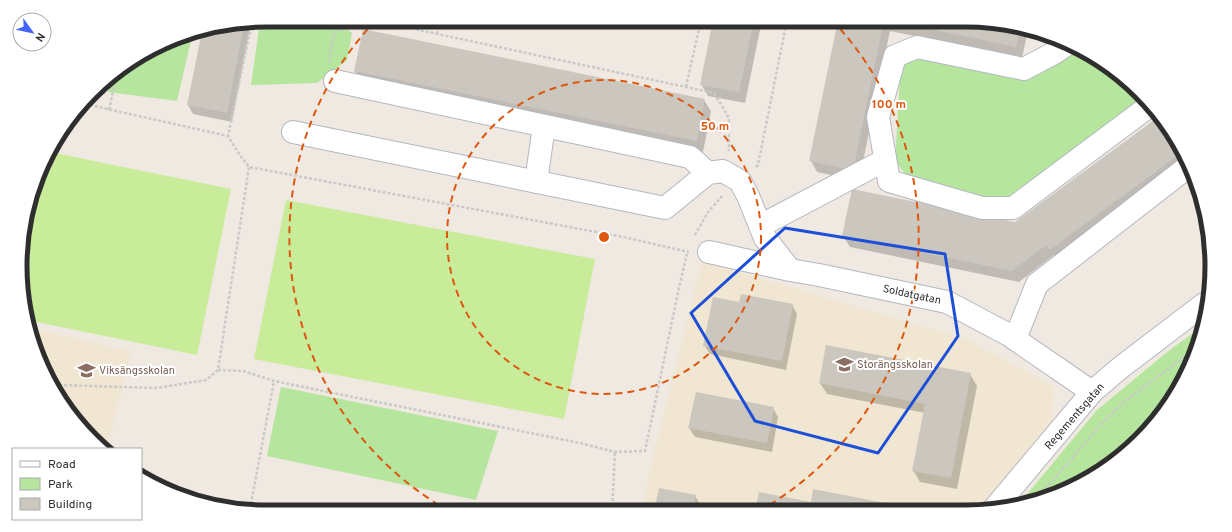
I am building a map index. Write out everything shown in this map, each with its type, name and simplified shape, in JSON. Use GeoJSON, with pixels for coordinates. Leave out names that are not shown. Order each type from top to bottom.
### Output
{"type":"FeatureCollection","features":[{"type":"Feature","properties":{"kind":"street"},"geometry":{"type":"LineString","coordinates":[[1062,47],[1024,69],[917,47],[894,56],[878,117],[888,181],[982,208],[1012,208],[1146,108]]}},
{"type":"Feature","properties":{"kind":"street"},"geometry":{"type":"LineString","coordinates":[[335,81],[690,157],[708,173]]}},
{"type":"Feature","properties":{"kind":"street"},"geometry":{"type":"LineString","coordinates":[[536,182],[544,126]]}},
{"type":"Feature","properties":{"kind":"street"},"geometry":{"type":"LineString","coordinates":[[293,132],[665,208],[708,173],[723,172],[739,181],[748,196],[765,238],[790,270]]}},
{"type":"Feature","properties":{"kind":"street"},"geometry":{"type":"LineString","coordinates":[[760,226],[885,160]]}},
{"type":"Feature","properties":{"kind":"street"},"geometry":{"type":"LineString","coordinates":[[1016,339],[1037,284],[1184,170]]}},
{"type":"Feature","properties":{"kind":"street","name":"Soldatgatan"},"geometry":{"type":"LineString","coordinates":[[697,247],[790,270],[827,276],[947,302],[1016,339],[1092,392]]}},
{"type":"Feature","properties":{"kind":"street","name":"Regementsgatan"},"geometry":{"type":"LineString","coordinates":[[999,503],[1092,392],[1120,368],[1201,306]]}},
{"type":"Feature","properties":{"kind":"path"},"geometry":{"type":"LineString","coordinates":[[335,81],[329,58],[334,33],[347,27]]}},
{"type":"Feature","properties":{"kind":"path"},"geometry":{"type":"LineString","coordinates":[[409,27],[714,93],[729,118],[729,153],[708,173]]}},
{"type":"Feature","properties":{"kind":"path"},"geometry":{"type":"LineString","coordinates":[[437,34],[438,27]]}},
{"type":"Feature","properties":{"kind":"path"},"geometry":{"type":"LineString","coordinates":[[686,87],[699,27]]}},
{"type":"Feature","properties":{"kind":"path"},"geometry":{"type":"LineString","coordinates":[[251,28],[228,136],[237,151],[249,166],[615,236],[688,252],[697,247],[708,212],[720,197],[758,166],[786,27]]}},
{"type":"Feature","properties":{"kind":"path"},"geometry":{"type":"LineString","coordinates":[[109,110],[115,80]]}},
{"type":"Feature","properties":{"kind":"path"},"geometry":{"type":"LineString","coordinates":[[89,105],[228,136]]}},
{"type":"Feature","properties":{"kind":"path"},"geometry":{"type":"LineString","coordinates":[[58,384],[156,388],[206,380],[218,370],[249,166]]}},
{"type":"Feature","properties":{"kind":"path"},"geometry":{"type":"LineString","coordinates":[[218,370],[243,371],[274,381],[580,443],[615,452],[645,451],[680,283],[688,252]]}},
{"type":"Feature","properties":{"kind":"path"},"geometry":{"type":"LineString","coordinates":[[1043,492],[1104,421],[1125,401],[1188,354]]}},
{"type":"Feature","properties":{"kind":"path"},"geometry":{"type":"LineString","coordinates":[[251,504],[274,381]]}},
{"type":"Feature","properties":{"kind":"path"},"geometry":{"type":"LineString","coordinates":[[612,505],[615,452]]}},
{"type":"Feature","properties":{"kind":"highlighted area"},"geometry":{"type":"Polygon","coordinates":[[[785,228],[945,254],[958,336],[878,453],[755,421],[691,313],[785,228]]]}},
{"type":"Feature","properties":{"kind":"shaded area","name":"Storängsskolan"},"geometry":{"type":"Polygon","coordinates":[[[702,261],[969,340],[1054,387],[1052,420],[1024,465],[988,504],[966,505],[643,505],[650,470],[702,261]]]}},
{"type":"Feature","properties":{"kind":"shaded area","name":"Viksängsskolan"},"geometry":{"type":"Polygon","coordinates":[[[35,329],[131,351],[108,446],[86,424],[67,399],[45,357],[35,329]]]}},
{"type":"Feature","properties":{"kind":"green space"},"geometry":{"type":"Polygon","coordinates":[[[259,27],[344,27],[352,33],[347,60],[317,83],[251,85],[259,27]]]}},
{"type":"Feature","properties":{"kind":"green space"},"geometry":{"type":"Polygon","coordinates":[[[191,39],[177,101],[108,92],[109,85],[133,67],[160,52],[191,39]]]}},
{"type":"Feature","properties":{"kind":"green space"},"geometry":{"type":"Polygon","coordinates":[[[1064,48],[1099,67],[1124,86],[1141,103],[1017,196],[1000,202],[908,177],[895,161],[901,60],[917,52],[1028,72],[1064,48]]]}},
{"type":"Feature","properties":{"kind":"green space"},"geometry":{"type":"Polygon","coordinates":[[[55,153],[231,189],[197,355],[34,321],[29,297],[27,266],[29,235],[35,204],[45,175],[55,153]]]}},
{"type":"Feature","properties":{"kind":"green space"},"geometry":{"type":"Polygon","coordinates":[[[286,200],[595,259],[564,419],[254,359],[286,200]]]}},
{"type":"Feature","properties":{"kind":"green space"},"geometry":{"type":"Polygon","coordinates":[[[1196,331],[1187,357],[1165,399],[1146,424],[1124,446],[1086,473],[1057,487],[1024,498],[1097,410],[1166,353],[1196,331]]]}},
{"type":"Feature","properties":{"kind":"green space"},"geometry":{"type":"Polygon","coordinates":[[[281,387],[498,431],[476,500],[267,456],[281,387]]]}},
{"type":"Feature","properties":{"kind":"building"},"geometry":{"type":"Polygon","coordinates":[[[712,27],[753,27],[739,92],[700,85],[712,27]]]}},
{"type":"Feature","properties":{"kind":"building"},"geometry":{"type":"Polygon","coordinates":[[[837,27],[883,27],[853,170],[809,161],[837,27]]]}},
{"type":"Feature","properties":{"kind":"building"},"geometry":{"type":"Polygon","coordinates":[[[920,27],[982,28],[1019,33],[1016,47],[920,27]]]}},
{"type":"Feature","properties":{"kind":"building"},"geometry":{"type":"Polygon","coordinates":[[[243,28],[227,113],[187,105],[201,36],[243,28]]]}},
{"type":"Feature","properties":{"kind":"building"},"geometry":{"type":"Polygon","coordinates":[[[363,29],[705,99],[697,141],[354,71],[363,29]]]}},
{"type":"Feature","properties":{"kind":"building"},"geometry":{"type":"Polygon","coordinates":[[[1155,120],[1165,133],[1177,155],[1050,250],[1046,245],[1012,271],[842,236],[852,189],[1015,222],[1155,120]]]}},
{"type":"Feature","properties":{"kind":"building"},"geometry":{"type":"Polygon","coordinates":[[[741,294],[793,304],[782,361],[703,346],[713,297],[739,302],[741,294]]]}},
{"type":"Feature","properties":{"kind":"building"},"geometry":{"type":"Polygon","coordinates":[[[826,345],[971,373],[951,478],[912,471],[925,404],[819,383],[826,345]]]}},
{"type":"Feature","properties":{"kind":"building"},"geometry":{"type":"Polygon","coordinates":[[[696,392],[774,407],[767,443],[688,428],[696,392]]]}},
{"type":"Feature","properties":{"kind":"building"},"geometry":{"type":"Polygon","coordinates":[[[659,488],[696,495],[694,505],[655,505],[659,488]]]}},
{"type":"Feature","properties":{"kind":"building"},"geometry":{"type":"Polygon","coordinates":[[[813,489],[895,505],[756,505],[759,492],[811,502],[813,489]]]}},
{"type":"Feature","properties":{"kind":"place","name":"Storängsskolan"},"geometry":{"type":"Point","coordinates":[844,364]}},
{"type":"Feature","properties":{"kind":"place","name":"Viksängsskolan"},"geometry":{"type":"Point","coordinates":[86,370]}}]}
